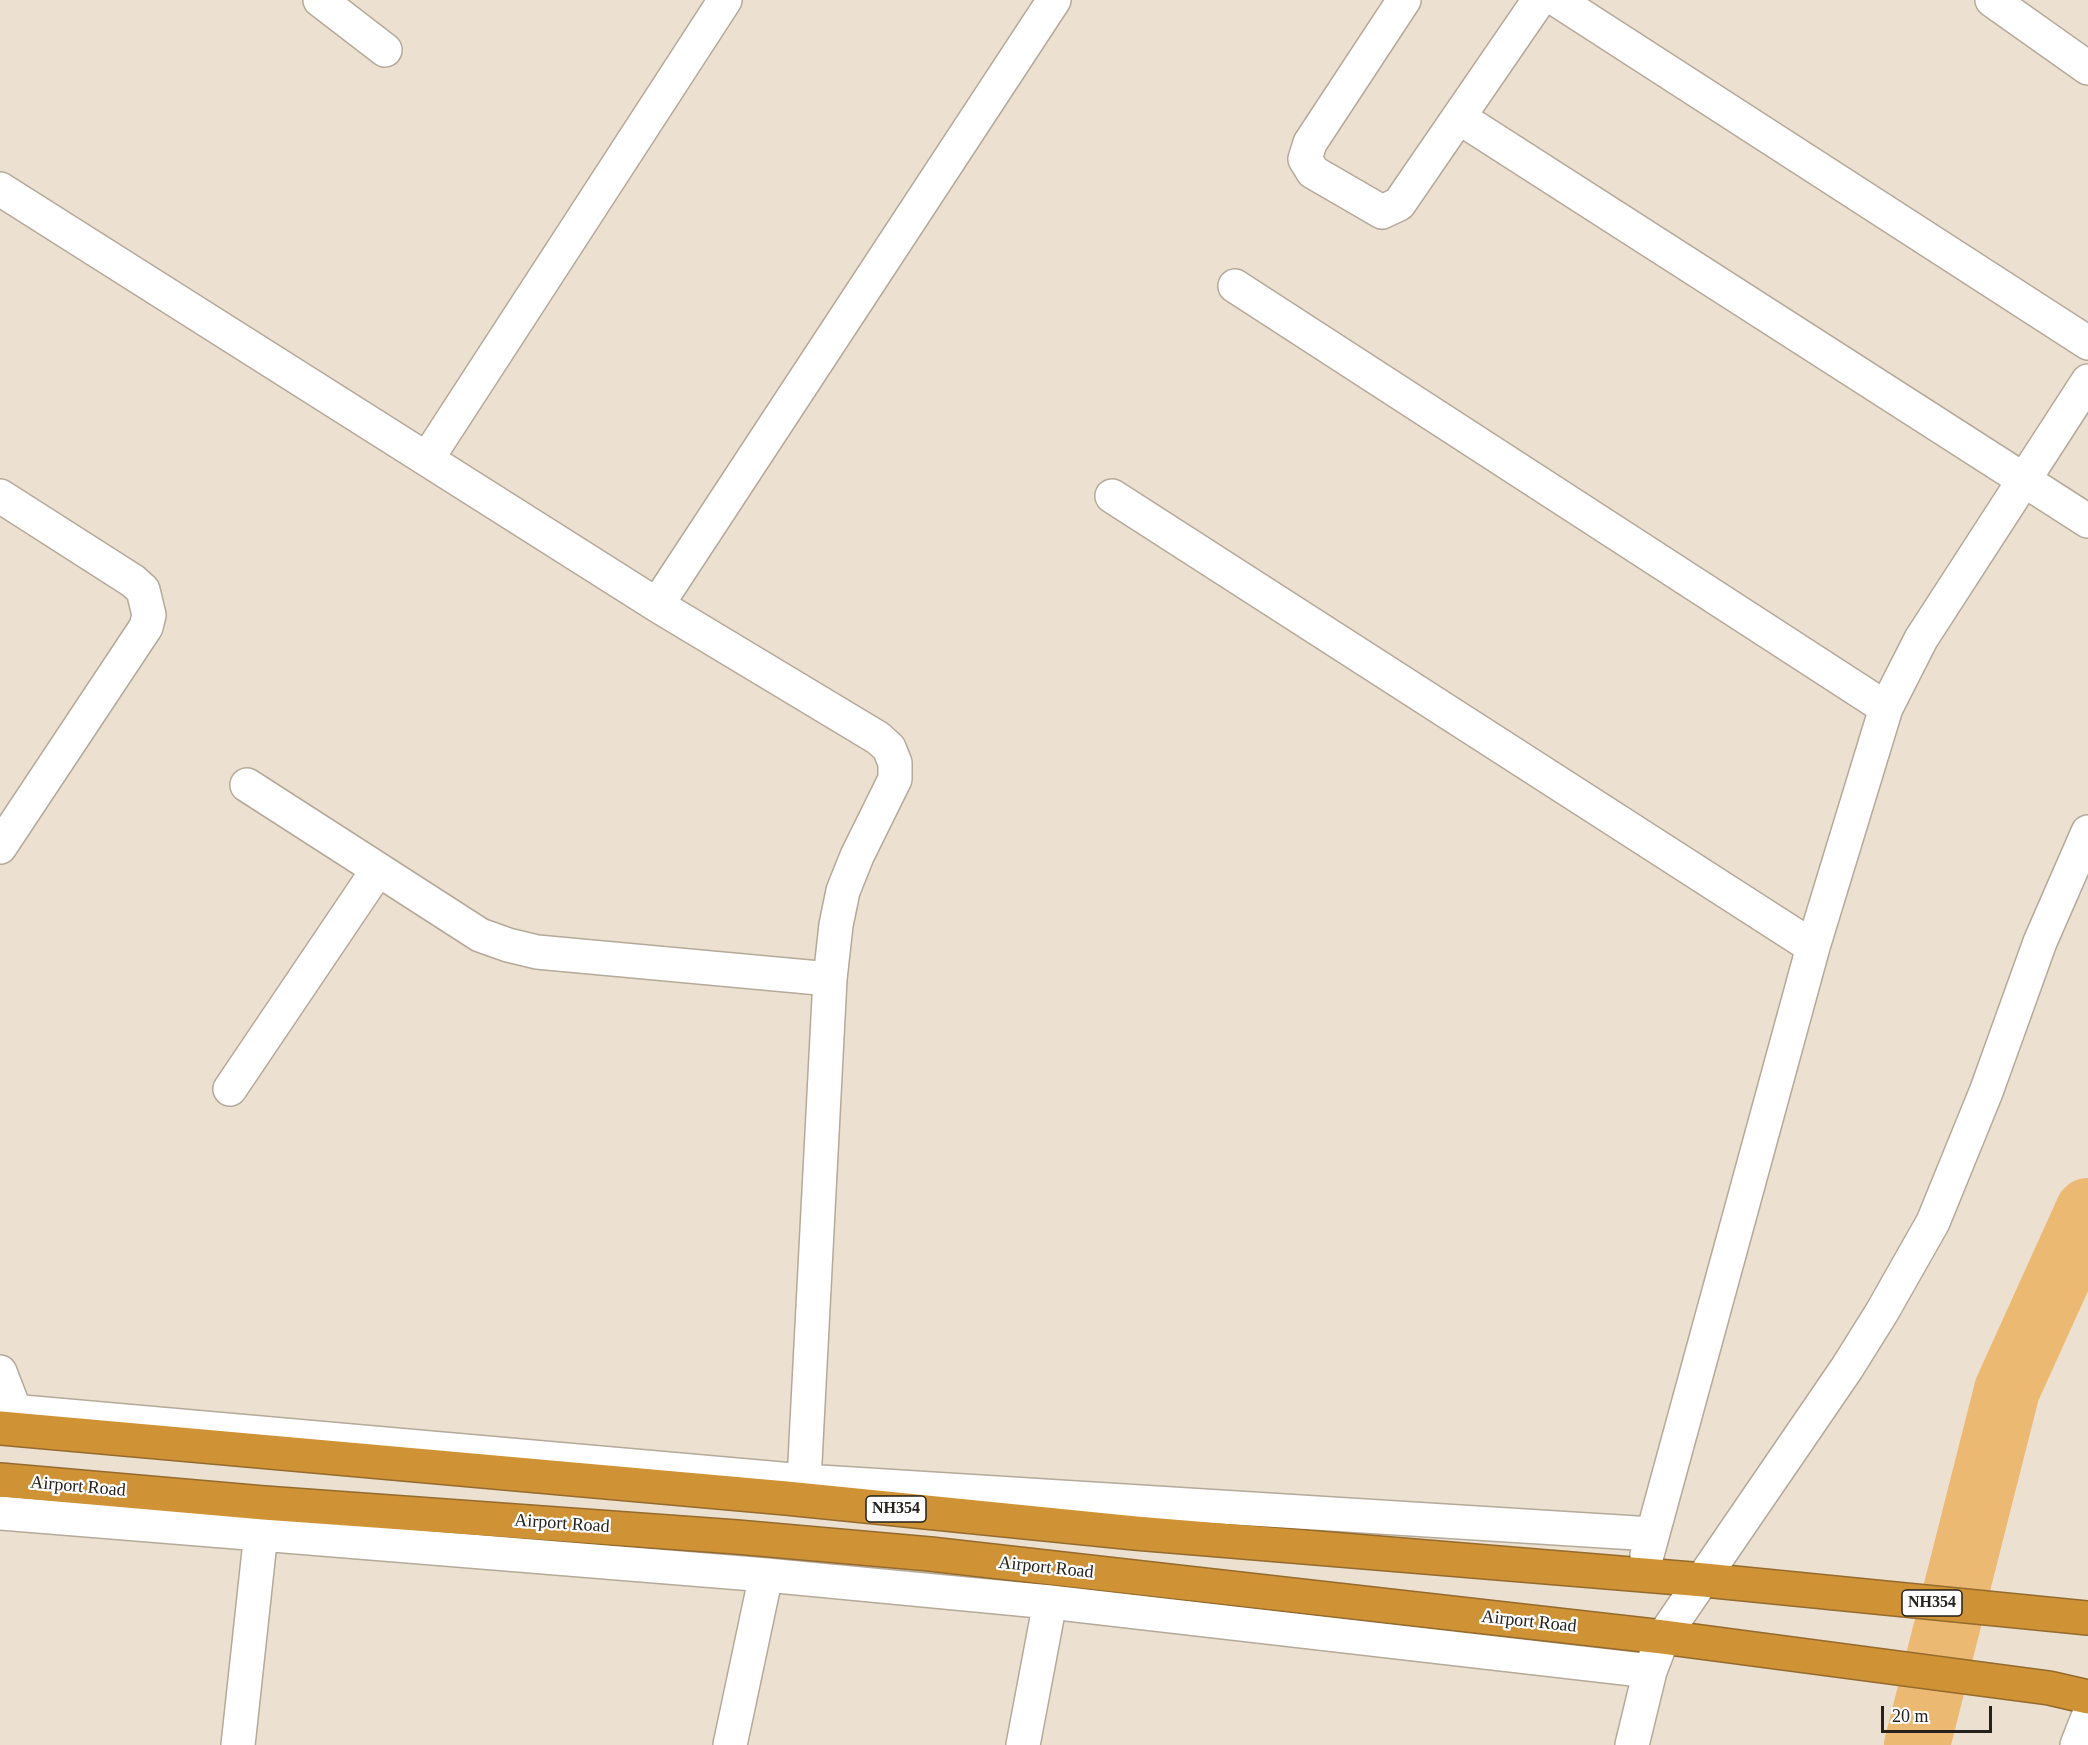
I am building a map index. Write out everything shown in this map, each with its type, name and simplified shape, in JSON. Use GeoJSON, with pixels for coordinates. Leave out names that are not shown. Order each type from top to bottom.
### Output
{"type":"FeatureCollection","features":[{"type":"Feature","properties":{"kind":"highway","name":"NH354"},"geometry":{"type":"LineString","coordinates":[[5,1416],[1135,1533],[1704,1580],[2081,1617]]}},
{"type":"Feature","properties":{"kind":"highway","name":"Airport Road"},"geometry":{"type":"LineString","coordinates":[[0,1480],[264,1503],[737,1537],[930,1554],[1663,1638],[2049,1688],[2088,1697]]}},
{"type":"Feature","properties":{"kind":"street"},"geometry":{"type":"LineString","coordinates":[[320,0],[385,50]]}},
{"type":"Feature","properties":{"kind":"street"},"geometry":{"type":"LineString","coordinates":[[427,459],[725,0]]}},
{"type":"Feature","properties":{"kind":"street"},"geometry":{"type":"LineString","coordinates":[[657,605],[1054,0]]}},
{"type":"Feature","properties":{"kind":"street"},"geometry":{"type":"LineString","coordinates":[[1404,0],[1310,143],[1305,159],[1308,166],[1375,210],[1388,212],[1400,204],[1539,0]]}},
{"type":"Feature","properties":{"kind":"street"},"geometry":{"type":"LineString","coordinates":[[1557,0],[2088,343]]}},
{"type":"Feature","properties":{"kind":"street"},"geometry":{"type":"LineString","coordinates":[[1992,0],[2088,68]]}},
{"type":"Feature","properties":{"kind":"street"},"geometry":{"type":"LineString","coordinates":[[1460,118],[2088,521]]}},
{"type":"Feature","properties":{"kind":"street"},"geometry":{"type":"LineString","coordinates":[[0,189],[657,605],[878,738],[889,748],[895,763],[895,779],[857,856],[843,891],[836,925],[830,979],[804,1481]]}},
{"type":"Feature","properties":{"kind":"street"},"geometry":{"type":"LineString","coordinates":[[1235,286],[1886,708]]}},
{"type":"Feature","properties":{"kind":"street"},"geometry":{"type":"LineString","coordinates":[[1642,1576],[1813,946],[1886,708],[1921,639],[2088,381]]}},
{"type":"Feature","properties":{"kind":"street"},"geometry":{"type":"LineString","coordinates":[[0,496],[133,582],[143,590],[149,615],[146,627],[3,836]]}},
{"type":"Feature","properties":{"kind":"street"},"geometry":{"type":"LineString","coordinates":[[1112,496],[1813,946]]}},
{"type":"Feature","properties":{"kind":"street"},"geometry":{"type":"LineString","coordinates":[[247,784],[377,871],[480,935],[518,948],[559,955],[830,979]]}},
{"type":"Feature","properties":{"kind":"street"},"geometry":{"type":"LineString","coordinates":[[1632,1745],[1650,1671],[1663,1638],[1859,1349],[1932,1222],[1986,1092],[2040,942],[2088,832]]}},
{"type":"Feature","properties":{"kind":"street"},"geometry":{"type":"LineString","coordinates":[[230,1089],[377,871]]}},
{"type":"Feature","properties":{"kind":"street"},"geometry":{"type":"LineString","coordinates":[[0,1372],[5,1416],[804,1481],[1652,1534]]}},
{"type":"Feature","properties":{"kind":"street"},"geometry":{"type":"LineString","coordinates":[[238,1745],[264,1503]]}},
{"type":"Feature","properties":{"kind":"street"},"geometry":{"type":"LineString","coordinates":[[0,1513],[766,1575],[1050,1602],[1650,1671]]}},
{"type":"Feature","properties":{"kind":"street"},"geometry":{"type":"LineString","coordinates":[[730,1745],[766,1575]]}},
{"type":"Feature","properties":{"kind":"street"},"geometry":{"type":"LineString","coordinates":[[1023,1745],[1050,1602]]}},
{"type":"Feature","properties":{"kind":"street"},"geometry":{"type":"LineString","coordinates":[[2077,1745],[2088,1717]]}},
{"type":"Feature","properties":{"kind":"waterway"},"geometry":{"type":"LineString","coordinates":[[1917,1745],[2007,1390],[2088,1211]]}}]}
